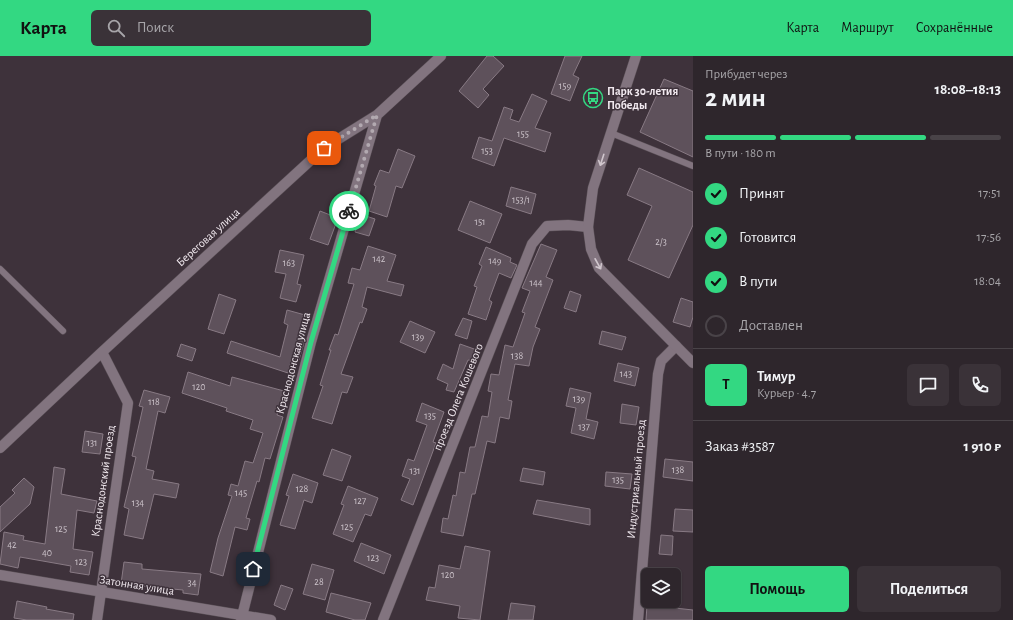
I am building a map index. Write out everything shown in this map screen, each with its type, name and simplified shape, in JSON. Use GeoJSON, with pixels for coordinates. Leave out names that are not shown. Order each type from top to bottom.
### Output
{"type":"FeatureCollection","features":[{"type":"Feature","properties":{"kind":"street","name":"Береговая улица"},"geometry":{"type":"LineString","coordinates":[[0,448],[324,148],[377,115],[442,56]]}},
{"type":"Feature","properties":{"kind":"street"},"geometry":{"type":"LineString","coordinates":[[636,56],[593,188],[588,227],[591,249],[599,268],[693,363]]}},
{"type":"Feature","properties":{"kind":"street","name":"Краснодонская улица"},"geometry":{"type":"LineString","coordinates":[[241,617],[311,342],[377,115]]}},
{"type":"Feature","properties":{"kind":"street","name":"проезд Олега Кошевого"},"geometry":{"type":"LineString","coordinates":[[384,620],[532,244],[547,226],[568,225],[588,227]]}},
{"type":"Feature","properties":{"kind":"street","name":"Индустриальный проезд"},"geometry":{"type":"LineString","coordinates":[[638,620],[658,374],[661,361],[676,346]]}},
{"type":"Feature","properties":{"kind":"street","name":"Краснодонский проезд"},"geometry":{"type":"LineString","coordinates":[[97,620],[128,403],[102,352]]}},
{"type":"Feature","properties":{"kind":"street","name":"Затонная улица"},"geometry":{"type":"LineString","coordinates":[[0,575],[241,617],[271,620]]}},
{"type":"Feature","properties":{"kind":"lane"},"geometry":{"type":"LineString","coordinates":[[610,133],[693,166]]}},
{"type":"Feature","properties":{"kind":"lane"},"geometry":{"type":"LineString","coordinates":[[0,269],[63,330]]}},
{"type":"Feature","properties":{"kind":"building"},"geometry":{"type":"Polygon","coordinates":[[[487,56],[493,56],[504,66],[483,89],[489,95],[478,108],[459,91],[487,56]]]}},
{"type":"Feature","properties":{"kind":"building"},"geometry":{"type":"Polygon","coordinates":[[[565,56],[582,56],[573,75],[579,78],[570,101],[551,94],[565,56]]]}},
{"type":"Feature","properties":{"kind":"building"},"geometry":{"type":"Polygon","coordinates":[[[664,79],[693,91],[693,157],[640,132],[664,79]]]}},
{"type":"Feature","properties":{"kind":"building"},"geometry":{"type":"Polygon","coordinates":[[[532,94],[547,101],[535,128],[551,133],[545,152],[504,138],[494,166],[472,158],[479,137],[492,141],[504,107],[513,110],[510,119],[519,122],[532,94]]]}},
{"type":"Feature","properties":{"kind":"building"},"geometry":{"type":"Polygon","coordinates":[[[398,149],[415,156],[402,188],[396,186],[387,217],[369,211],[376,186],[374,185],[380,170],[389,173],[398,149]]]}},
{"type":"Feature","properties":{"kind":"building"},"geometry":{"type":"Polygon","coordinates":[[[639,168],[693,192],[693,225],[669,278],[628,260],[652,206],[627,195],[639,168]]]}},
{"type":"Feature","properties":{"kind":"building"},"geometry":{"type":"Polygon","coordinates":[[[511,187],[536,194],[531,214],[506,206],[511,187]]]}},
{"type":"Feature","properties":{"kind":"building"},"geometry":{"type":"Polygon","coordinates":[[[470,201],[502,214],[490,243],[458,230],[470,201]]]}},
{"type":"Feature","properties":{"kind":"building"},"geometry":{"type":"Polygon","coordinates":[[[320,211],[338,218],[328,245],[310,239],[320,211]]]}},
{"type":"Feature","properties":{"kind":"building"},"geometry":{"type":"Polygon","coordinates":[[[360,214],[375,219],[369,236],[355,232],[360,214]]]}},
{"type":"Feature","properties":{"kind":"building"},"geometry":{"type":"Polygon","coordinates":[[[541,244],[557,250],[546,277],[553,280],[535,327],[540,329],[533,347],[529,366],[515,364],[508,400],[512,401],[509,419],[500,417],[495,443],[487,441],[475,494],[472,494],[463,536],[441,532],[443,518],[448,519],[453,495],[456,496],[460,472],[465,473],[470,447],[475,447],[482,416],[488,417],[492,392],[488,391],[491,374],[499,375],[505,345],[513,347],[525,313],[522,312],[530,291],[522,288],[541,244]]]}},
{"type":"Feature","properties":{"kind":"building"},"geometry":{"type":"Polygon","coordinates":[[[368,246],[396,255],[387,281],[404,285],[401,296],[367,287],[362,307],[367,309],[362,323],[360,322],[341,374],[353,377],[347,393],[342,392],[332,424],[312,418],[323,386],[320,385],[331,350],[329,350],[335,334],[338,335],[354,284],[348,283],[352,268],[360,270],[368,246]]]}},
{"type":"Feature","properties":{"kind":"building"},"geometry":{"type":"Polygon","coordinates":[[[486,247],[511,258],[510,262],[517,265],[511,278],[499,273],[489,300],[492,302],[486,320],[468,314],[477,287],[474,286],[482,266],[479,264],[486,247]]]}},
{"type":"Feature","properties":{"kind":"building"},"geometry":{"type":"Polygon","coordinates":[[[280,250],[304,255],[297,284],[301,285],[296,302],[280,298],[286,274],[275,272],[280,250]]]}},
{"type":"Feature","properties":{"kind":"building"},"geometry":{"type":"Polygon","coordinates":[[[570,291],[581,295],[576,312],[564,308],[570,291]]]}},
{"type":"Feature","properties":{"kind":"building"},"geometry":{"type":"Polygon","coordinates":[[[219,294],[236,300],[224,334],[208,329],[219,294]]]}},
{"type":"Feature","properties":{"kind":"building"},"geometry":{"type":"Polygon","coordinates":[[[681,298],[693,302],[693,317],[690,327],[673,322],[681,298]]]}},
{"type":"Feature","properties":{"kind":"building"},"geometry":{"type":"Polygon","coordinates":[[[287,310],[305,315],[299,337],[305,339],[299,360],[292,358],[288,373],[227,353],[231,341],[280,357],[288,325],[284,323],[287,310]]]}},
{"type":"Feature","properties":{"kind":"building"},"geometry":{"type":"Polygon","coordinates":[[[463,318],[472,321],[467,339],[455,335],[463,318]]]}},
{"type":"Feature","properties":{"kind":"building"},"geometry":{"type":"Polygon","coordinates":[[[410,321],[435,332],[425,353],[400,342],[410,321]]]}},
{"type":"Feature","properties":{"kind":"building"},"geometry":{"type":"Polygon","coordinates":[[[602,331],[626,337],[622,350],[599,344],[602,331]]]}},
{"type":"Feature","properties":{"kind":"building"},"geometry":{"type":"Polygon","coordinates":[[[181,344],[196,349],[192,361],[177,356],[181,344]]]}},
{"type":"Feature","properties":{"kind":"building"},"geometry":{"type":"Polygon","coordinates":[[[460,344],[477,350],[474,361],[468,360],[454,392],[446,390],[448,384],[437,379],[443,364],[453,369],[460,344]]]}},
{"type":"Feature","properties":{"kind":"building"},"geometry":{"type":"Polygon","coordinates":[[[618,363],[639,368],[635,386],[614,381],[618,363]]]}},
{"type":"Feature","properties":{"kind":"building"},"geometry":{"type":"Polygon","coordinates":[[[188,372],[230,386],[232,377],[284,391],[277,415],[283,417],[270,459],[265,458],[259,482],[257,481],[246,518],[250,519],[247,530],[235,527],[223,576],[210,572],[218,538],[232,496],[228,495],[231,484],[238,486],[245,461],[253,463],[263,433],[250,429],[253,420],[226,411],[227,408],[182,393],[188,372]]]}},
{"type":"Feature","properties":{"kind":"building"},"geometry":{"type":"Polygon","coordinates":[[[570,388],[591,393],[586,419],[598,422],[594,439],[571,433],[576,408],[566,406],[570,388]]]}},
{"type":"Feature","properties":{"kind":"building"},"geometry":{"type":"Polygon","coordinates":[[[144,390],[170,397],[165,413],[158,411],[146,469],[154,471],[152,479],[179,484],[176,498],[154,494],[143,539],[124,535],[129,509],[124,507],[136,457],[132,456],[143,407],[139,406],[144,390]]]}},
{"type":"Feature","properties":{"kind":"building"},"geometry":{"type":"Polygon","coordinates":[[[422,403],[444,412],[433,442],[436,443],[413,505],[401,500],[410,479],[402,476],[408,459],[414,461],[427,425],[416,421],[422,403]]]}},
{"type":"Feature","properties":{"kind":"building"},"geometry":{"type":"Polygon","coordinates":[[[622,404],[639,407],[636,425],[620,423],[622,404]]]}},
{"type":"Feature","properties":{"kind":"building"},"geometry":{"type":"Polygon","coordinates":[[[85,431],[103,434],[100,454],[82,452],[85,431]]]}},
{"type":"Feature","properties":{"kind":"building"},"geometry":{"type":"Polygon","coordinates":[[[332,449],[351,456],[342,481],[323,475],[332,449]]]}},
{"type":"Feature","properties":{"kind":"building"},"geometry":{"type":"Polygon","coordinates":[[[665,459],[693,462],[693,481],[663,477],[665,459]]]}},
{"type":"Feature","properties":{"kind":"building"},"geometry":{"type":"Polygon","coordinates":[[[54,467],[65,469],[61,494],[97,501],[94,513],[77,510],[73,549],[93,552],[89,575],[70,572],[71,566],[20,557],[18,568],[0,564],[4,532],[24,536],[23,540],[45,544],[54,467]]]}},
{"type":"Feature","properties":{"kind":"building"},"geometry":{"type":"Polygon","coordinates":[[[523,468],[545,472],[543,485],[520,481],[523,468]]]}},
{"type":"Feature","properties":{"kind":"building"},"geometry":{"type":"Polygon","coordinates":[[[606,472],[632,474],[630,489],[605,486],[606,472]]]}},
{"type":"Feature","properties":{"kind":"building"},"geometry":{"type":"Polygon","coordinates":[[[293,474],[318,483],[312,503],[304,500],[295,529],[280,525],[289,496],[286,495],[293,474]]]}},
{"type":"Feature","properties":{"kind":"building"},"geometry":{"type":"Polygon","coordinates":[[[24,478],[34,487],[30,504],[0,532],[0,507],[15,493],[12,490],[24,478]]]}},
{"type":"Feature","properties":{"kind":"building"},"geometry":{"type":"Polygon","coordinates":[[[348,486],[378,498],[371,516],[365,514],[353,542],[333,534],[344,505],[341,504],[348,486]]]}},
{"type":"Feature","properties":{"kind":"building"},"geometry":{"type":"Polygon","coordinates":[[[537,500],[590,509],[590,525],[533,514],[537,500]]]}},
{"type":"Feature","properties":{"kind":"building"},"geometry":{"type":"Polygon","coordinates":[[[675,509],[693,510],[693,532],[673,531],[675,509]]]}},
{"type":"Feature","properties":{"kind":"building"},"geometry":{"type":"Polygon","coordinates":[[[661,535],[673,536],[672,555],[659,554],[661,535]]]}},
{"type":"Feature","properties":{"kind":"building"},"geometry":{"type":"Polygon","coordinates":[[[361,543],[391,555],[384,574],[354,561],[361,543]]]}},
{"type":"Feature","properties":{"kind":"building"},"geometry":{"type":"Polygon","coordinates":[[[465,546],[490,551],[480,620],[458,618],[460,606],[426,600],[429,587],[435,588],[439,565],[460,569],[465,546]]]}},
{"type":"Feature","properties":{"kind":"building"},"geometry":{"type":"Polygon","coordinates":[[[124,562],[142,564],[142,569],[201,574],[198,595],[183,593],[183,590],[121,584],[124,562]]]}},
{"type":"Feature","properties":{"kind":"building"},"geometry":{"type":"Polygon","coordinates":[[[312,564],[334,570],[325,600],[303,594],[312,564]]]}},
{"type":"Feature","properties":{"kind":"building"},"geometry":{"type":"Polygon","coordinates":[[[281,585],[293,589],[285,610],[274,605],[281,585]]]}},
{"type":"Feature","properties":{"kind":"building"},"geometry":{"type":"Polygon","coordinates":[[[331,593],[371,603],[365,620],[355,620],[326,612],[331,593]]]}},
{"type":"Feature","properties":{"kind":"building"},"geometry":{"type":"Polygon","coordinates":[[[17,601],[47,607],[46,609],[74,614],[73,620],[27,620],[14,618],[17,601]]]}},
{"type":"Feature","properties":{"kind":"building"},"geometry":{"type":"Polygon","coordinates":[[[511,603],[535,606],[533,620],[508,620],[511,603]]]}},
{"type":"Feature","properties":{"kind":"building"},"geometry":{"type":"Polygon","coordinates":[[[647,608],[675,608],[693,610],[693,620],[646,620],[647,608]]]}},
{"type":"Feature","properties":{"kind":"way so far"},"geometry":{"type":"LineString","coordinates":[[324,148],[377,115],[349,211]]}},
{"type":"Feature","properties":{"kind":"place","name":"Парк 30-летия Победы"},"geometry":{"type":"Point","coordinates":[593,98]}},
{"type":"Feature","properties":{"kind":"route"},"geometry":{"type":"LineString","coordinates":[[253,569],[311,342],[349,211]]}}]}
